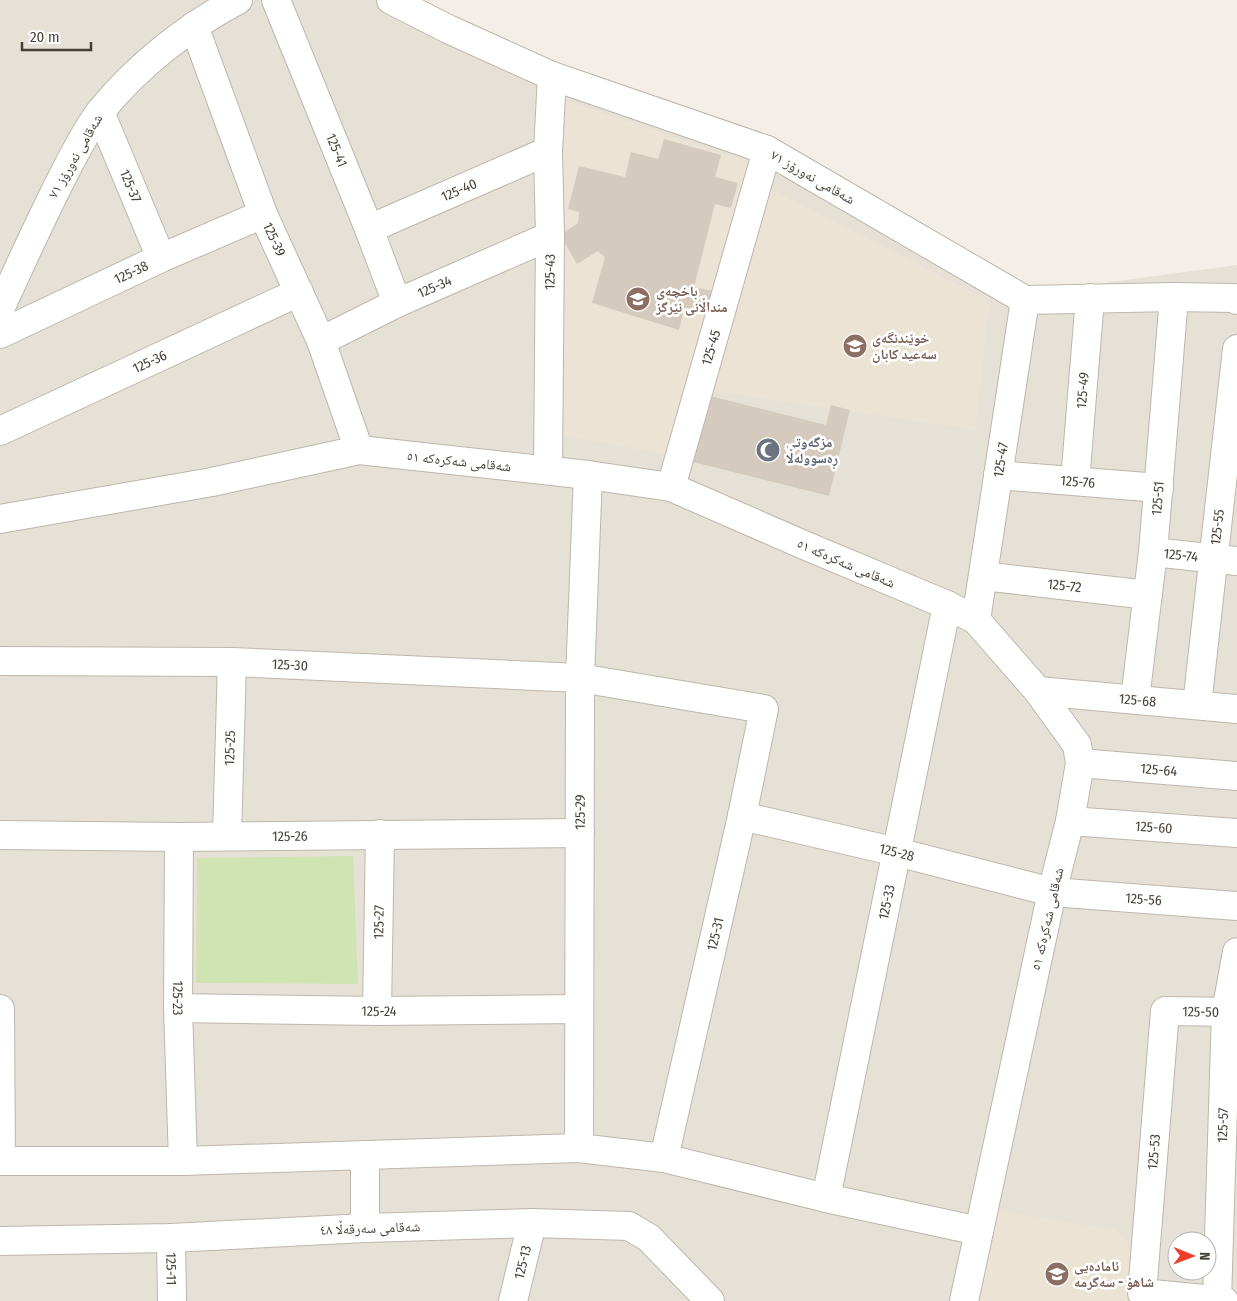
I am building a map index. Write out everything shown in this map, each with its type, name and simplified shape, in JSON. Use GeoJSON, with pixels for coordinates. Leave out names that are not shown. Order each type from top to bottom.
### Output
{"type":"FeatureCollection","features":[{"type":"Feature","properties":{"kind":"street","name":"شەقامی نەورۆز ٧١"},"geometry":{"type":"LineString","coordinates":[[0,309],[48,204],[81,142],[100,112],[150,62],[194,26],[238,0]]}},
{"type":"Feature","properties":{"kind":"street","name":"125-41"},"geometry":{"type":"LineString","coordinates":[[276,0],[397,303]]}},
{"type":"Feature","properties":{"kind":"street","name":"شەقامی نەورۆز ٧١"},"geometry":{"type":"LineString","coordinates":[[391,0],[448,29],[552,76],[767,150],[1025,300]]}},
{"type":"Feature","properties":{"kind":"street","name":"125-39"},"geometry":{"type":"LineString","coordinates":[[194,26],[263,214],[321,341],[359,450]]}},
{"type":"Feature","properties":{"kind":"street","name":"125-43"},"geometry":{"type":"LineString","coordinates":[[548,470],[550,236],[548,152],[552,76]]}},
{"type":"Feature","properties":{"kind":"street","name":"125-37"},"geometry":{"type":"LineString","coordinates":[[100,112],[161,258]]}},
{"type":"Feature","properties":{"kind":"street","name":"125-45"},"geometry":{"type":"LineString","coordinates":[[671,487],[767,150]]}},
{"type":"Feature","properties":{"kind":"street","name":"125-40"},"geometry":{"type":"LineString","coordinates":[[369,229],[548,152]]}},
{"type":"Feature","properties":{"kind":"street","name":"125-38"},"geometry":{"type":"LineString","coordinates":[[0,334],[161,258],[263,214]]}},
{"type":"Feature","properties":{"kind":"street","name":"125-34"},"geometry":{"type":"LineString","coordinates":[[321,341],[397,303],[550,236]]}},
{"type":"Feature","properties":{"kind":"street","name":"125-36"},"geometry":{"type":"LineString","coordinates":[[0,431],[299,292]]}},
{"type":"Feature","properties":{"kind":"street"},"geometry":{"type":"LineString","coordinates":[[1025,300],[1174,297],[1234,298],[1237,300]]}},
{"type":"Feature","properties":{"kind":"street","name":"125-51"},"geometry":{"type":"LineString","coordinates":[[1135,699],[1153,552],[1174,297]]}},
{"type":"Feature","properties":{"kind":"street","name":"125-49"},"geometry":{"type":"LineString","coordinates":[[1075,481],[1090,298]]}},
{"type":"Feature","properties":{"kind":"street","name":"125-47"},"geometry":{"type":"LineString","coordinates":[[976,620],[1025,300]]}},
{"type":"Feature","properties":{"kind":"street","name":"125-55"},"geometry":{"type":"LineString","coordinates":[[1197,705],[1225,560],[1237,349]]}},
{"type":"Feature","properties":{"kind":"street","name":"شەقامی شەکرەکە ٥١"},"geometry":{"type":"LineString","coordinates":[[0,520],[212,482],[359,450],[588,474],[671,487],[947,605],[976,620],[1038,691],[1077,745],[1080,764],[1070,821],[1052,892],[964,1301]]}},
{"type":"Feature","properties":{"kind":"street","name":"125-29"},"geometry":{"type":"LineString","coordinates":[[579,1148],[580,678],[588,474]]}},
{"type":"Feature","properties":{"kind":"street","name":"125-76"},"geometry":{"type":"LineString","coordinates":[[998,476],[1158,488]]}},
{"type":"Feature","properties":{"kind":"street","name":"125-74"},"geometry":{"type":"LineString","coordinates":[[1153,552],[1225,560]]}},
{"type":"Feature","properties":{"kind":"street","name":"125-72"},"geometry":{"type":"LineString","coordinates":[[983,576],[1148,595]]}},
{"type":"Feature","properties":{"kind":"street","name":"125-33"},"geometry":{"type":"LineString","coordinates":[[826,1198],[947,605]]}},
{"type":"Feature","properties":{"kind":"street","name":"125-30"},"geometry":{"type":"LineString","coordinates":[[0,661],[232,662],[580,678],[764,709]]}},
{"type":"Feature","properties":{"kind":"street","name":"125-25"},"geometry":{"type":"LineString","coordinates":[[227,836],[232,662]]}},
{"type":"Feature","properties":{"kind":"street","name":"125-68"},"geometry":{"type":"LineString","coordinates":[[1038,691],[1237,709]]}},
{"type":"Feature","properties":{"kind":"street","name":"125-31"},"geometry":{"type":"LineString","coordinates":[[664,1158],[742,816],[764,709]]}},
{"type":"Feature","properties":{"kind":"street","name":"125-64"},"geometry":{"type":"LineString","coordinates":[[1080,764],[1237,776]]}},
{"type":"Feature","properties":{"kind":"street","name":"125-28"},"geometry":{"type":"LineString","coordinates":[[742,816],[897,852],[1052,892]]}},
{"type":"Feature","properties":{"kind":"street","name":"125-60"},"geometry":{"type":"LineString","coordinates":[[1070,821],[1237,833]]}},
{"type":"Feature","properties":{"kind":"street","name":"125-26"},"geometry":{"type":"LineString","coordinates":[[0,835],[179,837],[580,833]]}},
{"type":"Feature","properties":{"kind":"street","name":"125-27"},"geometry":{"type":"LineString","coordinates":[[377,1011],[380,834]]}},
{"type":"Feature","properties":{"kind":"street","name":"125-23"},"geometry":{"type":"LineString","coordinates":[[179,837],[178,1008],[183,1161]]}},
{"type":"Feature","properties":{"kind":"street","name":"125-56"},"geometry":{"type":"LineString","coordinates":[[1052,892],[1237,906]]}},
{"type":"Feature","properties":{"kind":"street","name":"125-57"},"geometry":{"type":"LineString","coordinates":[[1217,1300],[1232,1012],[1237,952]]}},
{"type":"Feature","properties":{"kind":"street","name":"125-24"},"geometry":{"type":"LineString","coordinates":[[178,1008],[377,1011],[580,1009]]}},
{"type":"Feature","properties":{"kind":"street"},"geometry":{"type":"LineString","coordinates":[[0,1009],[1,1161],[183,1161],[579,1148],[664,1158],[826,1198],[979,1231]]}},
{"type":"Feature","properties":{"kind":"street","name":"125-50"},"geometry":{"type":"LineString","coordinates":[[1165,1011],[1232,1012]]}},
{"type":"Feature","properties":{"kind":"street","name":"125-53"},"geometry":{"type":"LineString","coordinates":[[1165,1011],[1142,1293],[1217,1300]]}},
{"type":"Feature","properties":{"kind":"street"},"geometry":{"type":"LineString","coordinates":[[365,1155],[365,1228]]}},
{"type":"Feature","properties":{"kind":"street","name":"شەقامی سەرقەڵا ٤٨"},"geometry":{"type":"LineString","coordinates":[[0,1241],[171,1238],[365,1228],[532,1223],[629,1226],[650,1238],[710,1301]]}},
{"type":"Feature","properties":{"kind":"street","name":"125-13"},"geometry":{"type":"LineString","coordinates":[[513,1301],[532,1223]]}},
{"type":"Feature","properties":{"kind":"street","name":"125-11"},"geometry":{"type":"LineString","coordinates":[[171,1238],[172,1301]]}},
{"type":"Feature","properties":{"kind":"street"},"geometry":{"type":"LineString","coordinates":[[1217,1300],[1224,1301]]}},
{"type":"Feature","properties":{"kind":"shaded area"},"geometry":{"type":"Polygon","coordinates":[[[0,0],[403,0],[767,150],[1014,295],[1237,265],[1237,1301],[0,1301],[0,0]]]}},
{"type":"Feature","properties":{"kind":"shaded area","name":"باخچەی منداڵانی نێرگز"},"geometry":{"type":"Polygon","coordinates":[[[562,99],[753,164],[673,456],[558,434],[562,99]]]}},
{"type":"Feature","properties":{"kind":"shaded area","name":"خوێندنگەی سەعید کابان"},"geometry":{"type":"Polygon","coordinates":[[[769,188],[990,301],[975,430],[713,391],[769,188]]]}},
{"type":"Feature","properties":{"kind":"shaded area","name":"ئامادەیی شاهۆ - سەگرمە"},"geometry":{"type":"Polygon","coordinates":[[[997,1210],[1116,1230],[1132,1247],[1127,1301],[980,1301],[997,1210]]]}},
{"type":"Feature","properties":{"kind":"green space"},"geometry":{"type":"Polygon","coordinates":[[[353,856],[358,984],[196,983],[197,858],[353,856]]]}},
{"type":"Feature","properties":{"kind":"building"},"geometry":{"type":"Polygon","coordinates":[[[664,139],[721,155],[715,177],[738,183],[731,208],[715,204],[694,287],[713,291],[707,315],[684,309],[679,330],[592,303],[605,257],[598,251],[577,264],[560,235],[578,223],[579,212],[568,209],[579,166],[625,177],[631,152],[658,159],[664,139]]]}},
{"type":"Feature","properties":{"kind":"building","name":"مزگەوتی ڕەسوولەڵا"},"geometry":{"type":"Polygon","coordinates":[[[710,396],[826,425],[831,405],[850,410],[829,496],[693,462],[710,396]]]}},
{"type":"Feature","properties":{"kind":"place","name":"باخچەی منداڵانی نێرگز"},"geometry":{"type":"Point","coordinates":[638,299]}},
{"type":"Feature","properties":{"kind":"place","name":"خوێندنگەی سەعید کابان"},"geometry":{"type":"Point","coordinates":[855,346]}},
{"type":"Feature","properties":{"kind":"place","name":"مزگەوتی ڕەسوولەڵا"},"geometry":{"type":"Point","coordinates":[768,450]}},
{"type":"Feature","properties":{"kind":"place","name":"ئامادەیی شاهۆ - سەگرمە"},"geometry":{"type":"Point","coordinates":[1057,1274]}}]}
